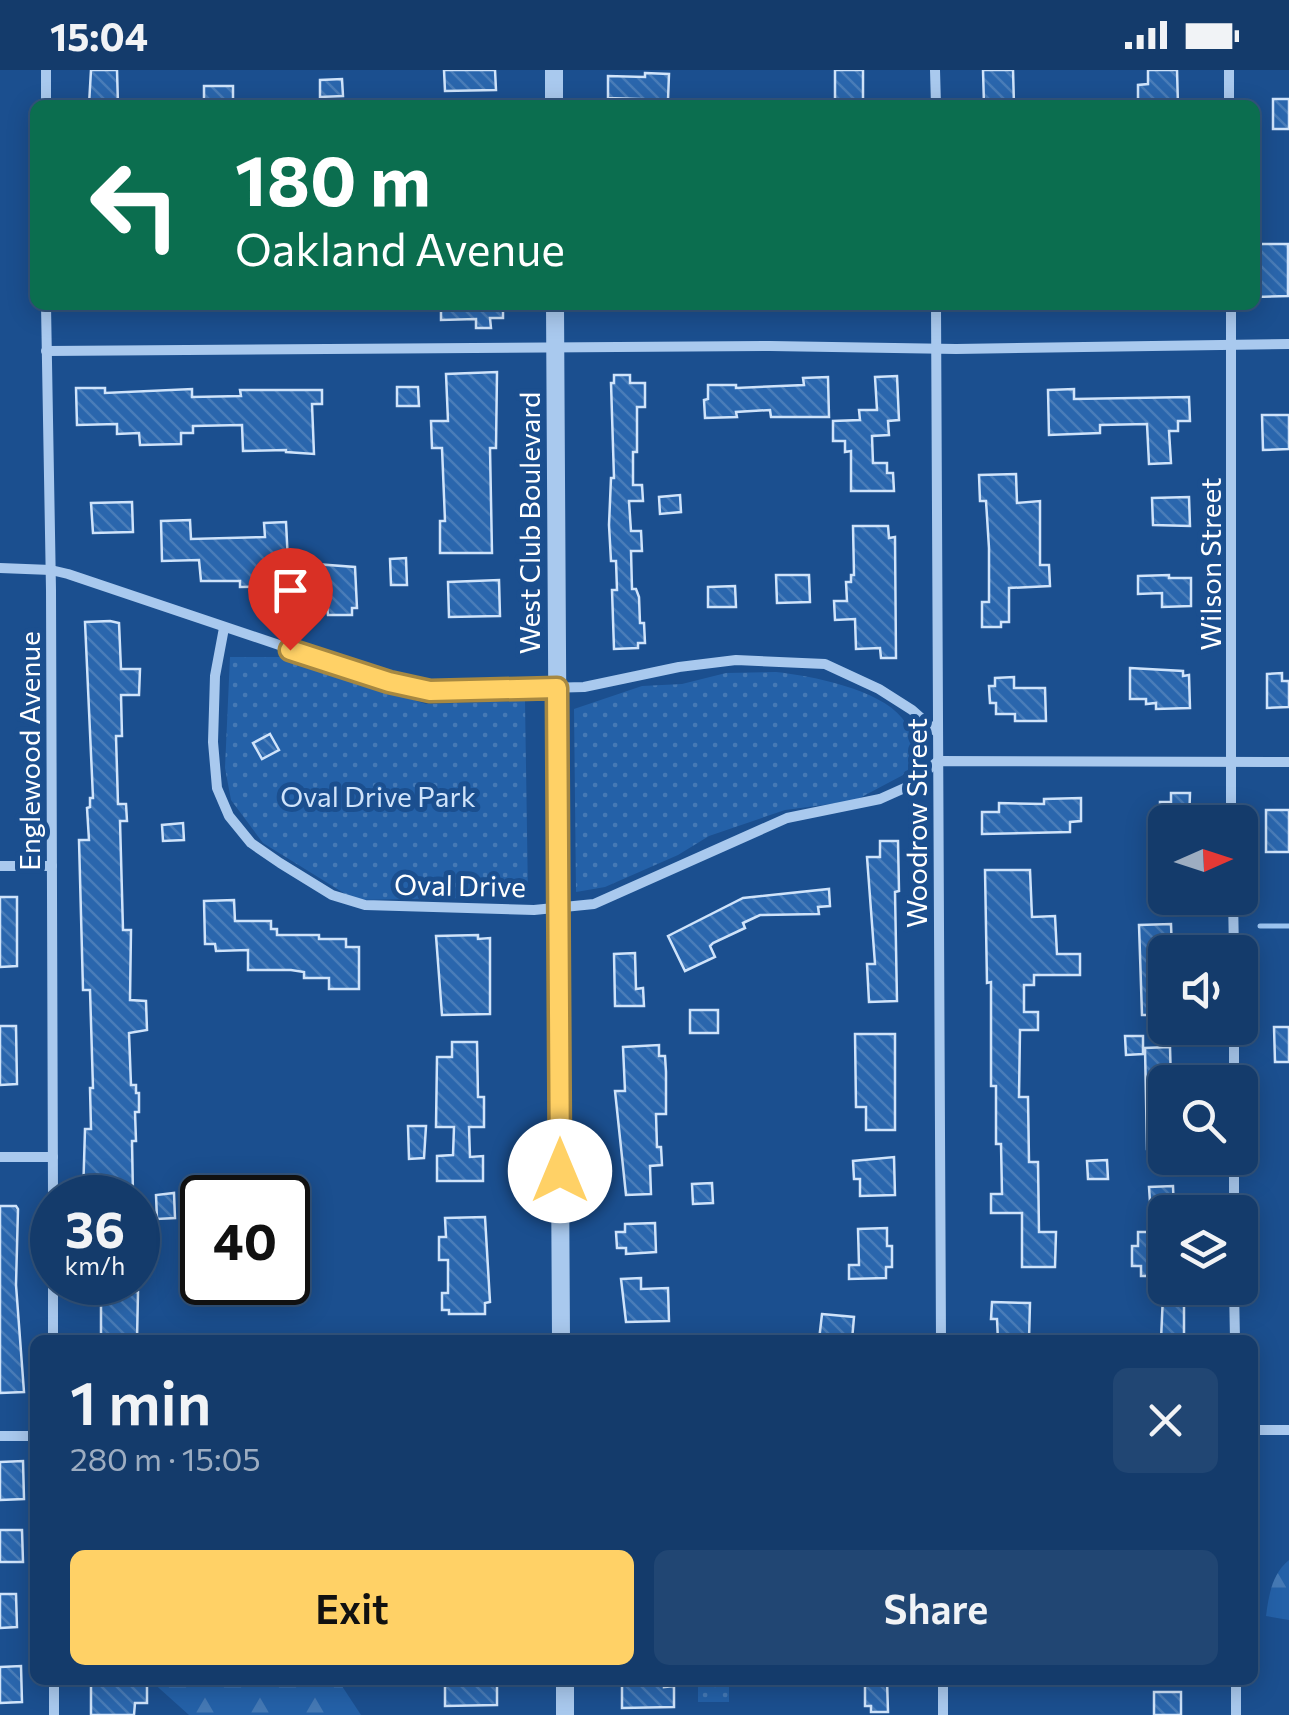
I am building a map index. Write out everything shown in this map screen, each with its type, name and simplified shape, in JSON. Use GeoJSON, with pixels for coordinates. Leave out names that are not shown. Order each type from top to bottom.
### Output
{"type":"FeatureCollection","features":[{"type":"Feature","properties":{"kind":"street"},"geometry":{"type":"LineString","coordinates":[[46,70],[46,100]]}},
{"type":"Feature","properties":{"kind":"street"},"geometry":{"type":"LineString","coordinates":[[554,70],[554,100]]}},
{"type":"Feature","properties":{"kind":"street"},"geometry":{"type":"LineString","coordinates":[[936,70],[936,100]]}},
{"type":"Feature","properties":{"kind":"street"},"geometry":{"type":"LineString","coordinates":[[1229,70],[1230,100]]}},
{"type":"Feature","properties":{"kind":"street","name":"Englewood Avenue"},"geometry":{"type":"LineString","coordinates":[[46,310],[53,1175]]}},
{"type":"Feature","properties":{"kind":"street","name":"West Club Boulevard"},"geometry":{"type":"LineString","coordinates":[[555,310],[561,1335]]}},
{"type":"Feature","properties":{"kind":"street","name":"Woodrow Street"},"geometry":{"type":"LineString","coordinates":[[936,310],[941,1335]]}},
{"type":"Feature","properties":{"kind":"street","name":"Wilson Street"},"geometry":{"type":"LineString","coordinates":[[1231,310],[1231,805]]}},
{"type":"Feature","properties":{"kind":"street"},"geometry":{"type":"LineString","coordinates":[[46,351],[936,349],[1289,344]]}},
{"type":"Feature","properties":{"kind":"street"},"geometry":{"type":"LineString","coordinates":[[0,568],[51,570],[389,682],[430,691],[592,687],[679,667],[736,660],[824,664],[879,689],[938,733]]}},
{"type":"Feature","properties":{"kind":"street","name":"Oval Drive"},"geometry":{"type":"LineString","coordinates":[[224,628],[215,676],[213,742],[218,788],[229,816],[251,843],[332,895],[366,905],[525,910],[594,904],[787,818],[880,799],[909,786],[938,761]]}},
{"type":"Feature","properties":{"kind":"street"},"geometry":{"type":"LineString","coordinates":[[938,761],[1289,762]]}},
{"type":"Feature","properties":{"kind":"street"},"geometry":{"type":"LineString","coordinates":[[0,866],[52,866]]}},
{"type":"Feature","properties":{"kind":"street"},"geometry":{"type":"LineString","coordinates":[[0,1158],[53,1157]]}},
{"type":"Feature","properties":{"kind":"street"},"geometry":{"type":"LineString","coordinates":[[53,1305],[54,1335]]}},
{"type":"Feature","properties":{"kind":"street"},"geometry":{"type":"LineString","coordinates":[[1234,1305],[1234,1335]]}},
{"type":"Feature","properties":{"kind":"street"},"geometry":{"type":"LineString","coordinates":[[1258,1430],[1289,1430]]}},
{"type":"Feature","properties":{"kind":"street"},"geometry":{"type":"LineString","coordinates":[[0,1436],[30,1436]]}},
{"type":"Feature","properties":{"kind":"street"},"geometry":{"type":"LineString","coordinates":[[54,1685],[54,1715]]}},
{"type":"Feature","properties":{"kind":"street"},"geometry":{"type":"LineString","coordinates":[[565,1685],[565,1715]]}},
{"type":"Feature","properties":{"kind":"street"},"geometry":{"type":"LineString","coordinates":[[943,1685],[944,1715]]}},
{"type":"Feature","properties":{"kind":"street"},"geometry":{"type":"LineString","coordinates":[[1236,1685],[1236,1715]]}},
{"type":"Feature","properties":{"kind":"green space","name":"Oval Drive Park"},"geometry":{"type":"Polygon","coordinates":[[[230,657],[280,657],[426,704],[525,701],[528,897],[355,900],[263,843],[231,800],[225,768],[230,657]]]}},
{"type":"Feature","properties":{"kind":"green space"},"geometry":{"type":"Polygon","coordinates":[[[776,672],[826,681],[878,699],[905,722],[918,755],[905,774],[854,801],[785,810],[709,836],[678,855],[605,887],[576,892],[574,709],[642,686],[682,684],[726,673],[776,672]]]}},
{"type":"Feature","properties":{"kind":"green space"},"geometry":{"type":"Polygon","coordinates":[[[1289,1560],[1289,1620],[1266,1616],[1275,1578],[1289,1560]]]}},
{"type":"Feature","properties":{"kind":"green space"},"geometry":{"type":"Polygon","coordinates":[[[156,1685],[341,1685],[361,1715],[189,1715],[156,1685]]]}},
{"type":"Feature","properties":{"kind":"green space"},"geometry":{"type":"Polygon","coordinates":[[[698,1685],[729,1685],[729,1702],[698,1702],[698,1685]]]}},
{"type":"Feature","properties":{"kind":"building"},"geometry":{"type":"Polygon","coordinates":[[[91,70],[117,70],[118,100],[89,100],[91,70]]]}},
{"type":"Feature","properties":{"kind":"building"},"geometry":{"type":"Polygon","coordinates":[[[444,70],[495,70],[496,90],[445,91],[444,70]]]}},
{"type":"Feature","properties":{"kind":"building"},"geometry":{"type":"Polygon","coordinates":[[[835,70],[863,70],[863,100],[835,100],[835,70]]]}},
{"type":"Feature","properties":{"kind":"building"},"geometry":{"type":"Polygon","coordinates":[[[983,70],[1013,70],[1014,100],[984,100],[983,70]]]}},
{"type":"Feature","properties":{"kind":"building"},"geometry":{"type":"Polygon","coordinates":[[[1148,70],[1177,70],[1178,100],[1138,100],[1138,85],[1148,84],[1148,70]]]}},
{"type":"Feature","properties":{"kind":"building"},"geometry":{"type":"Polygon","coordinates":[[[645,73],[669,74],[668,100],[608,98],[608,76],[645,77],[645,73]]]}},
{"type":"Feature","properties":{"kind":"building"},"geometry":{"type":"Polygon","coordinates":[[[342,79],[343,96],[320,97],[320,80],[342,79]]]}},
{"type":"Feature","properties":{"kind":"building"},"geometry":{"type":"Polygon","coordinates":[[[204,86],[233,86],[233,100],[204,100],[204,86]]]}},
{"type":"Feature","properties":{"kind":"building"},"geometry":{"type":"Polygon","coordinates":[[[1273,99],[1289,99],[1289,129],[1273,129],[1273,99]]]}},
{"type":"Feature","properties":{"kind":"building"},"geometry":{"type":"Polygon","coordinates":[[[1260,244],[1288,244],[1288,296],[1260,297],[1260,244]]]}},
{"type":"Feature","properties":{"kind":"building"},"geometry":{"type":"Polygon","coordinates":[[[441,310],[503,310],[503,318],[490,318],[491,328],[476,328],[476,319],[441,320],[441,310]]]}},
{"type":"Feature","properties":{"kind":"building"},"geometry":{"type":"Polygon","coordinates":[[[497,372],[496,448],[490,448],[492,553],[440,553],[440,521],[445,521],[442,448],[432,448],[431,421],[448,421],[446,374],[497,372]]]}},
{"type":"Feature","properties":{"kind":"building"},"geometry":{"type":"Polygon","coordinates":[[[614,375],[630,375],[630,383],[645,383],[645,407],[637,407],[637,452],[633,452],[633,485],[642,485],[643,501],[629,501],[631,531],[641,531],[642,551],[631,551],[632,589],[636,589],[639,597],[640,623],[644,623],[645,643],[638,643],[638,648],[614,649],[612,590],[617,590],[616,561],[611,561],[609,525],[614,478],[614,375]]]}},
{"type":"Feature","properties":{"kind":"building"},"geometry":{"type":"Polygon","coordinates":[[[897,376],[899,420],[888,421],[889,435],[872,436],[873,463],[887,463],[887,473],[893,473],[894,491],[851,491],[851,451],[845,452],[845,441],[833,441],[833,421],[860,420],[859,410],[877,410],[875,377],[897,376]]]}},
{"type":"Feature","properties":{"kind":"building"},"geometry":{"type":"Polygon","coordinates":[[[828,377],[829,417],[771,417],[770,410],[705,418],[708,385],[804,385],[803,378],[828,377]]]}},
{"type":"Feature","properties":{"kind":"building"},"geometry":{"type":"Polygon","coordinates":[[[397,387],[418,387],[419,406],[397,406],[397,387]]]}},
{"type":"Feature","properties":{"kind":"building"},"geometry":{"type":"Polygon","coordinates":[[[76,388],[105,388],[105,393],[192,389],[192,397],[241,396],[240,390],[322,390],[322,404],[312,404],[314,454],[243,451],[242,425],[193,426],[193,433],[181,433],[181,444],[140,445],[139,433],[117,434],[117,424],[77,425],[76,388]]]}},
{"type":"Feature","properties":{"kind":"building"},"geometry":{"type":"Polygon","coordinates":[[[1074,389],[1074,399],[1189,397],[1190,421],[1178,421],[1178,431],[1169,431],[1171,463],[1149,464],[1147,424],[1100,425],[1100,433],[1049,435],[1048,390],[1074,389]]]}},
{"type":"Feature","properties":{"kind":"building"},"geometry":{"type":"Polygon","coordinates":[[[1262,415],[1289,415],[1289,449],[1263,450],[1262,415]]]}},
{"type":"Feature","properties":{"kind":"building"},"geometry":{"type":"Polygon","coordinates":[[[1016,474],[1017,503],[1040,501],[1040,565],[1049,565],[1050,586],[1009,588],[1009,622],[1001,622],[1001,627],[982,627],[982,602],[989,602],[989,548],[986,501],[980,501],[979,475],[1016,474]]]}},
{"type":"Feature","properties":{"kind":"building"},"geometry":{"type":"Polygon","coordinates":[[[680,495],[681,512],[660,514],[659,497],[680,495]]]}},
{"type":"Feature","properties":{"kind":"building"},"geometry":{"type":"Polygon","coordinates":[[[1189,497],[1190,526],[1153,525],[1152,498],[1189,497]]]}},
{"type":"Feature","properties":{"kind":"building"},"geometry":{"type":"Polygon","coordinates":[[[132,502],[133,532],[93,533],[91,503],[132,502]]]}},
{"type":"Feature","properties":{"kind":"building"},"geometry":{"type":"Polygon","coordinates":[[[190,520],[191,539],[265,537],[264,523],[286,522],[288,562],[355,567],[357,608],[352,608],[352,615],[328,615],[326,596],[283,598],[283,586],[240,587],[240,581],[201,581],[199,560],[162,561],[161,521],[190,520]]]}},
{"type":"Feature","properties":{"kind":"building"},"geometry":{"type":"Polygon","coordinates":[[[853,526],[888,526],[889,538],[895,537],[896,658],[881,658],[880,648],[856,649],[855,619],[835,620],[834,601],[847,601],[846,582],[851,582],[854,575],[853,526]]]}},
{"type":"Feature","properties":{"kind":"building"},"geometry":{"type":"Polygon","coordinates":[[[406,558],[407,585],[391,585],[390,559],[406,558]]]}},
{"type":"Feature","properties":{"kind":"building"},"geometry":{"type":"Polygon","coordinates":[[[776,575],[809,575],[810,602],[777,603],[776,575]]]}},
{"type":"Feature","properties":{"kind":"building"},"geometry":{"type":"Polygon","coordinates":[[[1138,576],[1191,578],[1191,606],[1162,607],[1162,593],[1138,594],[1138,576]]]}},
{"type":"Feature","properties":{"kind":"building"},"geometry":{"type":"Polygon","coordinates":[[[499,580],[500,616],[449,617],[448,582],[499,580]]]}},
{"type":"Feature","properties":{"kind":"building"},"geometry":{"type":"Polygon","coordinates":[[[735,586],[736,607],[708,607],[708,587],[735,586]]]}},
{"type":"Feature","properties":{"kind":"building"},"geometry":{"type":"Polygon","coordinates":[[[85,622],[119,623],[121,669],[140,669],[139,695],[121,695],[122,736],[116,736],[118,804],[126,804],[127,821],[120,821],[123,930],[131,930],[130,1000],[146,1001],[147,1030],[129,1033],[131,1085],[136,1085],[139,1093],[136,1141],[132,1141],[133,1175],[84,1175],[85,1129],[91,1129],[93,1088],[90,990],[83,990],[79,840],[89,840],[87,808],[93,798],[85,622]]]}},
{"type":"Feature","properties":{"kind":"building"},"geometry":{"type":"Polygon","coordinates":[[[1130,668],[1183,671],[1183,676],[1189,675],[1190,708],[1156,709],[1156,703],[1146,704],[1146,699],[1130,699],[1130,668]]]}},
{"type":"Feature","properties":{"kind":"building"},"geometry":{"type":"Polygon","coordinates":[[[1282,673],[1282,681],[1289,681],[1289,707],[1267,708],[1267,674],[1282,673]]]}},
{"type":"Feature","properties":{"kind":"building"},"geometry":{"type":"Polygon","coordinates":[[[1014,677],[1014,688],[1045,688],[1046,721],[1015,721],[1015,714],[996,714],[996,703],[990,703],[989,686],[995,686],[995,678],[1014,677]]]}},
{"type":"Feature","properties":{"kind":"building"},"geometry":{"type":"Polygon","coordinates":[[[270,734],[279,750],[262,759],[253,743],[270,734]]]}},
{"type":"Feature","properties":{"kind":"building"},"geometry":{"type":"Polygon","coordinates":[[[1171,793],[1190,793],[1190,805],[1160,805],[1171,802],[1171,793]]]}},
{"type":"Feature","properties":{"kind":"building"},"geometry":{"type":"Polygon","coordinates":[[[1081,798],[1081,821],[1070,822],[1070,832],[982,834],[982,812],[999,812],[999,803],[1044,804],[1044,799],[1081,798]]]}},
{"type":"Feature","properties":{"kind":"building"},"geometry":{"type":"Polygon","coordinates":[[[1266,810],[1289,810],[1289,852],[1266,852],[1266,810]]]}},
{"type":"Feature","properties":{"kind":"building"},"geometry":{"type":"Polygon","coordinates":[[[183,823],[184,840],[163,841],[162,825],[183,823]]]}},
{"type":"Feature","properties":{"kind":"building"},"geometry":{"type":"Polygon","coordinates":[[[880,841],[898,841],[897,1001],[869,1002],[867,964],[875,964],[867,857],[880,857],[880,841]]]}},
{"type":"Feature","properties":{"kind":"building"},"geometry":{"type":"Polygon","coordinates":[[[985,870],[1030,870],[1032,917],[1055,916],[1057,954],[1080,954],[1080,975],[1034,975],[1034,985],[1024,985],[1024,1012],[1038,1012],[1038,1030],[1020,1030],[1019,1097],[1028,1097],[1029,1162],[1038,1162],[1039,1232],[1056,1232],[1055,1267],[1022,1267],[1022,1213],[991,1213],[991,1194],[1002,1194],[1001,1144],[996,1144],[996,1086],[991,1086],[985,870]]]}},
{"type":"Feature","properties":{"kind":"building"},"geometry":{"type":"Polygon","coordinates":[[[829,889],[830,906],[818,907],[819,914],[760,915],[743,923],[745,928],[713,943],[710,946],[715,957],[685,971],[668,936],[743,898],[829,889]]]}},
{"type":"Feature","properties":{"kind":"building"},"geometry":{"type":"Polygon","coordinates":[[[0,897],[17,897],[17,966],[0,967],[0,897]]]}},
{"type":"Feature","properties":{"kind":"building"},"geometry":{"type":"Polygon","coordinates":[[[234,900],[235,921],[271,921],[271,929],[277,929],[277,935],[319,935],[319,939],[346,939],[346,947],[359,947],[359,989],[329,989],[329,978],[304,978],[304,972],[248,970],[248,950],[216,951],[215,944],[205,944],[204,901],[234,900]]]}},
{"type":"Feature","properties":{"kind":"building"},"geometry":{"type":"Polygon","coordinates":[[[1171,924],[1171,935],[1148,935],[1148,1015],[1142,1015],[1139,925],[1171,924]]]}},
{"type":"Feature","properties":{"kind":"building"},"geometry":{"type":"Polygon","coordinates":[[[478,935],[478,939],[490,938],[490,1014],[442,1015],[436,936],[478,935]]]}},
{"type":"Feature","properties":{"kind":"building"},"geometry":{"type":"Polygon","coordinates":[[[635,953],[636,989],[643,988],[644,1006],[615,1006],[614,954],[635,953]]]}},
{"type":"Feature","properties":{"kind":"building"},"geometry":{"type":"Polygon","coordinates":[[[690,1010],[718,1010],[718,1033],[690,1033],[690,1010]]]}},
{"type":"Feature","properties":{"kind":"building"},"geometry":{"type":"Polygon","coordinates":[[[0,1026],[16,1026],[17,1084],[0,1085],[0,1026]]]}},
{"type":"Feature","properties":{"kind":"building"},"geometry":{"type":"Polygon","coordinates":[[[1274,1027],[1289,1027],[1289,1062],[1275,1062],[1274,1027]]]}},
{"type":"Feature","properties":{"kind":"building"},"geometry":{"type":"Polygon","coordinates":[[[855,1034],[895,1034],[895,1130],[866,1130],[866,1107],[856,1107],[855,1034]]]}},
{"type":"Feature","properties":{"kind":"building"},"geometry":{"type":"Polygon","coordinates":[[[1125,1036],[1143,1036],[1143,1054],[1126,1055],[1125,1036]]]}},
{"type":"Feature","properties":{"kind":"building"},"geometry":{"type":"Polygon","coordinates":[[[452,1042],[477,1042],[478,1097],[484,1097],[484,1127],[469,1127],[470,1157],[483,1156],[483,1181],[437,1181],[437,1156],[453,1155],[454,1127],[436,1127],[437,1057],[452,1057],[452,1042]]]}},
{"type":"Feature","properties":{"kind":"building"},"geometry":{"type":"Polygon","coordinates":[[[659,1045],[659,1056],[665,1056],[666,1072],[666,1114],[656,1114],[662,1165],[650,1166],[651,1194],[626,1195],[615,1091],[625,1091],[623,1047],[659,1045]]]}},
{"type":"Feature","properties":{"kind":"building"},"geometry":{"type":"Polygon","coordinates":[[[1170,1047],[1171,1065],[1148,1065],[1147,1149],[1145,1048],[1170,1047]]]}},
{"type":"Feature","properties":{"kind":"building"},"geometry":{"type":"Polygon","coordinates":[[[408,1126],[426,1126],[424,1158],[409,1159],[408,1126]]]}},
{"type":"Feature","properties":{"kind":"building"},"geometry":{"type":"Polygon","coordinates":[[[894,1157],[895,1195],[860,1196],[860,1179],[854,1179],[853,1161],[894,1157]]]}},
{"type":"Feature","properties":{"kind":"building"},"geometry":{"type":"Polygon","coordinates":[[[1107,1160],[1108,1179],[1088,1179],[1087,1161],[1107,1160]]]}},
{"type":"Feature","properties":{"kind":"building"},"geometry":{"type":"Polygon","coordinates":[[[712,1183],[713,1203],[693,1204],[692,1184],[712,1183]]]}},
{"type":"Feature","properties":{"kind":"building"},"geometry":{"type":"Polygon","coordinates":[[[1173,1186],[1173,1195],[1150,1195],[1149,1187],[1173,1186]]]}},
{"type":"Feature","properties":{"kind":"building"},"geometry":{"type":"Polygon","coordinates":[[[174,1193],[175,1218],[160,1219],[160,1195],[174,1193]]]}},
{"type":"Feature","properties":{"kind":"building"},"geometry":{"type":"Polygon","coordinates":[[[0,1206],[18,1209],[16,1285],[24,1392],[0,1393],[0,1206]]]}},
{"type":"Feature","properties":{"kind":"building"},"geometry":{"type":"Polygon","coordinates":[[[485,1217],[490,1302],[485,1303],[485,1314],[449,1314],[449,1310],[442,1310],[442,1293],[448,1293],[448,1260],[439,1260],[439,1237],[446,1237],[445,1218],[485,1217]]]}},
{"type":"Feature","properties":{"kind":"building"},"geometry":{"type":"Polygon","coordinates":[[[655,1223],[656,1252],[626,1254],[626,1248],[617,1248],[616,1232],[625,1232],[625,1224],[655,1223]]]}},
{"type":"Feature","properties":{"kind":"building"},"geometry":{"type":"Polygon","coordinates":[[[887,1228],[892,1267],[886,1267],[886,1278],[849,1279],[849,1265],[859,1265],[858,1229],[887,1228]]]}},
{"type":"Feature","properties":{"kind":"building"},"geometry":{"type":"Polygon","coordinates":[[[1138,1232],[1148,1232],[1148,1276],[1141,1276],[1141,1266],[1132,1266],[1132,1246],[1138,1246],[1138,1232]]]}},
{"type":"Feature","properties":{"kind":"building"},"geometry":{"type":"Polygon","coordinates":[[[641,1278],[641,1289],[668,1288],[669,1321],[626,1322],[621,1279],[641,1278]]]}},
{"type":"Feature","properties":{"kind":"building"},"geometry":{"type":"Polygon","coordinates":[[[992,1302],[1030,1303],[1029,1335],[998,1335],[997,1319],[991,1319],[992,1302]]]}},
{"type":"Feature","properties":{"kind":"building"},"geometry":{"type":"Polygon","coordinates":[[[101,1305],[138,1305],[137,1335],[101,1335],[101,1305]]]}},
{"type":"Feature","properties":{"kind":"building"},"geometry":{"type":"Polygon","coordinates":[[[1163,1305],[1184,1305],[1184,1335],[1161,1335],[1163,1305]]]}},
{"type":"Feature","properties":{"kind":"building"},"geometry":{"type":"Polygon","coordinates":[[[822,1314],[854,1317],[852,1335],[820,1335],[822,1314]]]}},
{"type":"Feature","properties":{"kind":"building"},"geometry":{"type":"Polygon","coordinates":[[[23,1461],[24,1499],[0,1500],[0,1462],[23,1461]]]}},
{"type":"Feature","properties":{"kind":"building"},"geometry":{"type":"Polygon","coordinates":[[[0,1530],[22,1530],[23,1562],[0,1562],[0,1530]]]}},
{"type":"Feature","properties":{"kind":"building"},"geometry":{"type":"Polygon","coordinates":[[[0,1594],[16,1594],[17,1627],[0,1628],[0,1594]]]}},
{"type":"Feature","properties":{"kind":"building"},"geometry":{"type":"Polygon","coordinates":[[[21,1666],[22,1702],[0,1703],[0,1667],[21,1666]]]}},
{"type":"Feature","properties":{"kind":"building"},"geometry":{"type":"Polygon","coordinates":[[[91,1685],[147,1685],[147,1703],[135,1703],[134,1715],[91,1715],[91,1685]]]}},
{"type":"Feature","properties":{"kind":"building"},"geometry":{"type":"Polygon","coordinates":[[[445,1685],[497,1685],[497,1705],[445,1706],[445,1685]]]}},
{"type":"Feature","properties":{"kind":"building"},"geometry":{"type":"Polygon","coordinates":[[[622,1685],[674,1686],[674,1707],[622,1708],[622,1685]]]}},
{"type":"Feature","properties":{"kind":"building"},"geometry":{"type":"Polygon","coordinates":[[[865,1685],[887,1685],[888,1712],[871,1712],[871,1706],[865,1706],[865,1685]]]}},
{"type":"Feature","properties":{"kind":"building"},"geometry":{"type":"Polygon","coordinates":[[[1154,1692],[1181,1692],[1181,1715],[1154,1715],[1154,1692]]]}},
{"type":"Feature","properties":{"kind":"waterway"},"geometry":{"type":"LineString","coordinates":[[1260,926],[1289,926]]}},
{"type":"Feature","properties":{"kind":"route"},"geometry":{"type":"LineString","coordinates":[[290,650],[430,691],[557,688],[560,1171]]}}]}
